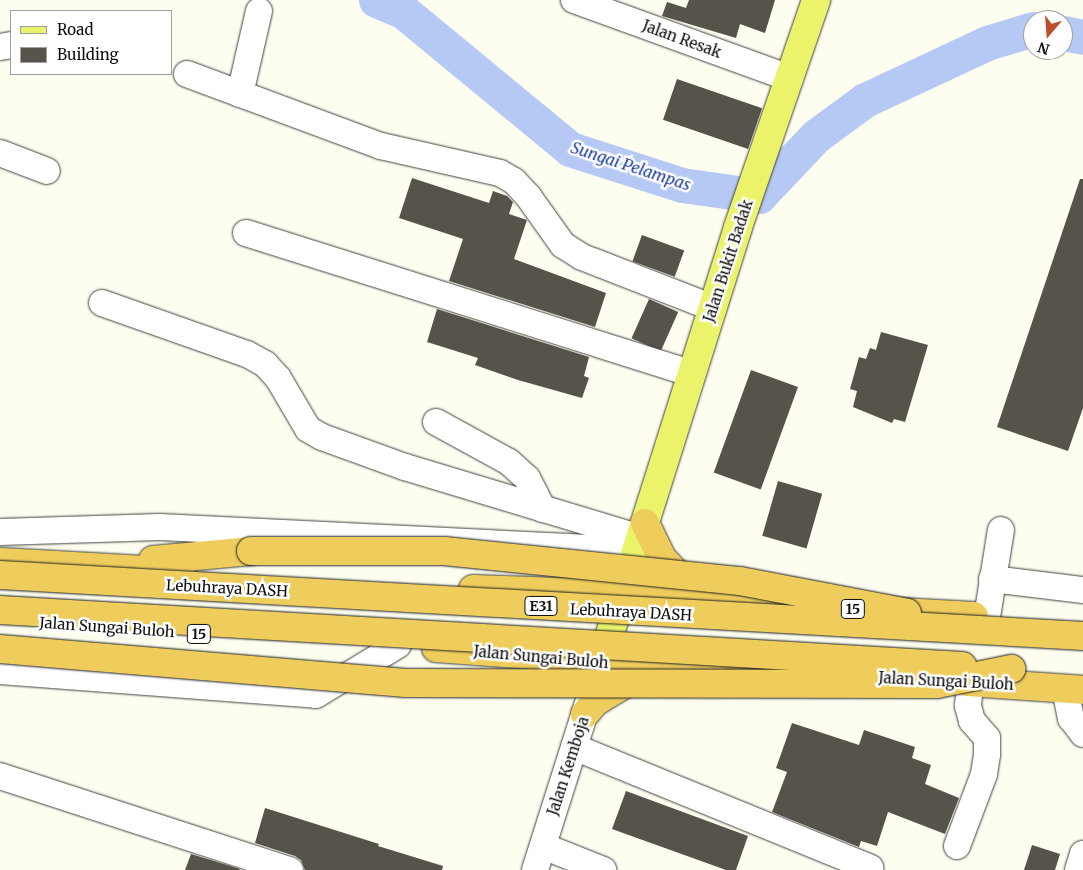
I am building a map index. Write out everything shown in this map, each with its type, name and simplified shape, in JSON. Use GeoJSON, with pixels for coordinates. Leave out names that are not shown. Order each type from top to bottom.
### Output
{"type":"FeatureCollection","features":[{"type":"Feature","properties":{"kind":"highway"},"geometry":{"type":"LineString","coordinates":[[640,537],[690,588],[707,599]]}},
{"type":"Feature","properties":{"kind":"highway"},"geometry":{"type":"LineString","coordinates":[[99,566],[251,550],[444,551],[740,581],[1010,634]]}},
{"type":"Feature","properties":{"kind":"highway","name":"15"},"geometry":{"type":"LineString","coordinates":[[0,562],[99,566],[388,586],[623,594],[1083,624]]}},
{"type":"Feature","properties":{"kind":"highway","name":"Lebuhraya DASH"},"geometry":{"type":"LineString","coordinates":[[0,575],[1010,634],[1083,636]]}},
{"type":"Feature","properties":{"kind":"highway"},"geometry":{"type":"LineString","coordinates":[[0,610],[1011,669],[1077,683]]}},
{"type":"Feature","properties":{"kind":"highway","name":"Jalan Sungai Buloh"},"geometry":{"type":"LineString","coordinates":[[0,620],[398,645],[668,667],[970,682],[1077,683]]}},
{"type":"Feature","properties":{"kind":"highway"},"geometry":{"type":"LineString","coordinates":[[0,649],[406,682],[936,684],[1011,669]]}},
{"type":"Feature","properties":{"kind":"highway"},"geometry":{"type":"LineString","coordinates":[[585,714],[611,691],[638,676],[668,667]]}},
{"type":"Feature","properties":{"kind":"main road","name":"Jalan Bukit Badak"},"geometry":{"type":"LineString","coordinates":[[601,662],[738,227],[816,0]]}},
{"type":"Feature","properties":{"kind":"street","name":"Jalan Resak"},"geometry":{"type":"LineString","coordinates":[[576,0],[790,78]]}},
{"type":"Feature","properties":{"kind":"street"},"geometry":{"type":"LineString","coordinates":[[240,94],[259,11]]}},
{"type":"Feature","properties":{"kind":"street"},"geometry":{"type":"LineString","coordinates":[[187,74],[381,146],[500,173],[514,180],[528,196],[563,245],[569,249],[582,257],[713,308]]}},
{"type":"Feature","properties":{"kind":"street"},"geometry":{"type":"LineString","coordinates":[[0,153],[47,171]]}},
{"type":"Feature","properties":{"kind":"street"},"geometry":{"type":"LineString","coordinates":[[246,234],[692,374]]}},
{"type":"Feature","properties":{"kind":"street"},"geometry":{"type":"LineString","coordinates":[[102,303],[238,351],[265,364],[278,378],[308,429],[322,437],[405,467],[640,537]]}},
{"type":"Feature","properties":{"kind":"street"},"geometry":{"type":"LineString","coordinates":[[436,422],[509,462],[527,478],[543,509]]}},
{"type":"Feature","properties":{"kind":"street"},"geometry":{"type":"LineString","coordinates":[[0,532],[160,527],[640,537]]}},
{"type":"Feature","properties":{"kind":"street"},"geometry":{"type":"LineString","coordinates":[[987,617],[1001,530]]}},
{"type":"Feature","properties":{"kind":"street"},"geometry":{"type":"LineString","coordinates":[[992,579],[1083,590]]}},
{"type":"Feature","properties":{"kind":"street"},"geometry":{"type":"LineString","coordinates":[[0,671],[316,695],[398,645]]}},
{"type":"Feature","properties":{"kind":"street","name":"Jalan Kemboja"},"geometry":{"type":"LineString","coordinates":[[539,858],[601,662]]}},
{"type":"Feature","properties":{"kind":"street"},"geometry":{"type":"LineString","coordinates":[[957,846],[984,774],[987,754],[987,738],[972,721],[968,706],[970,682]]}},
{"type":"Feature","properties":{"kind":"street"},"geometry":{"type":"LineString","coordinates":[[1077,683],[1072,718],[1083,734]]}},
{"type":"Feature","properties":{"kind":"street"},"geometry":{"type":"LineString","coordinates":[[574,747],[870,868]]}},
{"type":"Feature","properties":{"kind":"street"},"geometry":{"type":"LineString","coordinates":[[0,776],[290,870]]}},
{"type":"Feature","properties":{"kind":"street"},"geometry":{"type":"LineString","coordinates":[[1078,870],[1083,854]]}},
{"type":"Feature","properties":{"kind":"street"},"geometry":{"type":"LineString","coordinates":[[539,858],[603,870]]}},
{"type":"Feature","properties":{"kind":"building"},"geometry":{"type":"Polygon","coordinates":[[[689,0],[775,0],[765,33],[740,24],[736,38],[662,16],[667,2],[686,8],[689,0]]]}},
{"type":"Feature","properties":{"kind":"building"},"geometry":{"type":"Polygon","coordinates":[[[677,79],[762,108],[748,149],[663,120],[677,79]]]}},
{"type":"Feature","properties":{"kind":"building"},"geometry":{"type":"Polygon","coordinates":[[[412,178],[489,203],[493,191],[507,196],[513,202],[509,214],[527,220],[514,259],[606,293],[595,327],[449,281],[463,239],[399,218],[412,178]]]}},
{"type":"Feature","properties":{"kind":"building"},"geometry":{"type":"Polygon","coordinates":[[[1080,179],[1083,179],[1083,408],[1068,451],[997,427],[1080,179]]]}},
{"type":"Feature","properties":{"kind":"building"},"geometry":{"type":"Polygon","coordinates":[[[642,235],[684,250],[675,277],[632,261],[642,235]]]}},
{"type":"Feature","properties":{"kind":"building"},"geometry":{"type":"Polygon","coordinates":[[[649,299],[678,312],[661,351],[632,338],[649,299]]]}},
{"type":"Feature","properties":{"kind":"building"},"geometry":{"type":"Polygon","coordinates":[[[437,309],[589,357],[584,376],[589,378],[582,398],[518,380],[475,365],[478,358],[427,342],[437,309]]]}},
{"type":"Feature","properties":{"kind":"building"},"geometry":{"type":"Polygon","coordinates":[[[881,332],[928,345],[905,422],[894,419],[892,423],[853,407],[857,391],[850,389],[859,357],[866,359],[870,348],[876,350],[881,332]]]}},
{"type":"Feature","properties":{"kind":"building"},"geometry":{"type":"Polygon","coordinates":[[[751,370],[798,387],[761,490],[714,472],[751,370]]]}},
{"type":"Feature","properties":{"kind":"building"},"geometry":{"type":"Polygon","coordinates":[[[778,481],[822,494],[807,548],[762,536],[778,481]]]}},
{"type":"Feature","properties":{"kind":"building"},"geometry":{"type":"Polygon","coordinates":[[[792,723],[859,745],[864,730],[915,747],[912,758],[931,765],[925,784],[959,798],[945,834],[888,812],[877,846],[861,841],[859,847],[772,812],[787,772],[776,768],[792,723]]]}},
{"type":"Feature","properties":{"kind":"building"},"geometry":{"type":"Polygon","coordinates":[[[626,791],[748,836],[736,870],[726,870],[612,829],[626,791]]]}},
{"type":"Feature","properties":{"kind":"building"},"geometry":{"type":"Polygon","coordinates":[[[265,808],[443,866],[442,870],[305,870],[301,860],[295,856],[255,843],[265,808]]]}},
{"type":"Feature","properties":{"kind":"building"},"geometry":{"type":"Polygon","coordinates":[[[1032,845],[1060,854],[1055,870],[1024,870],[1032,845]]]}},
{"type":"Feature","properties":{"kind":"building"},"geometry":{"type":"Polygon","coordinates":[[[191,854],[240,869],[185,870],[191,854]]]}},
{"type":"Feature","properties":{"kind":"waterway","name":"Sungai Pelampas"},"geometry":{"type":"LineString","coordinates":[[376,0],[404,12],[570,149],[682,185],[759,196],[816,136],[865,100],[987,43],[1023,32]]}},
{"type":"Feature","properties":{"kind":"waterway","name":"Sungai Pelampas"},"geometry":{"type":"LineString","coordinates":[[1073,35],[1083,37]]}}]}
